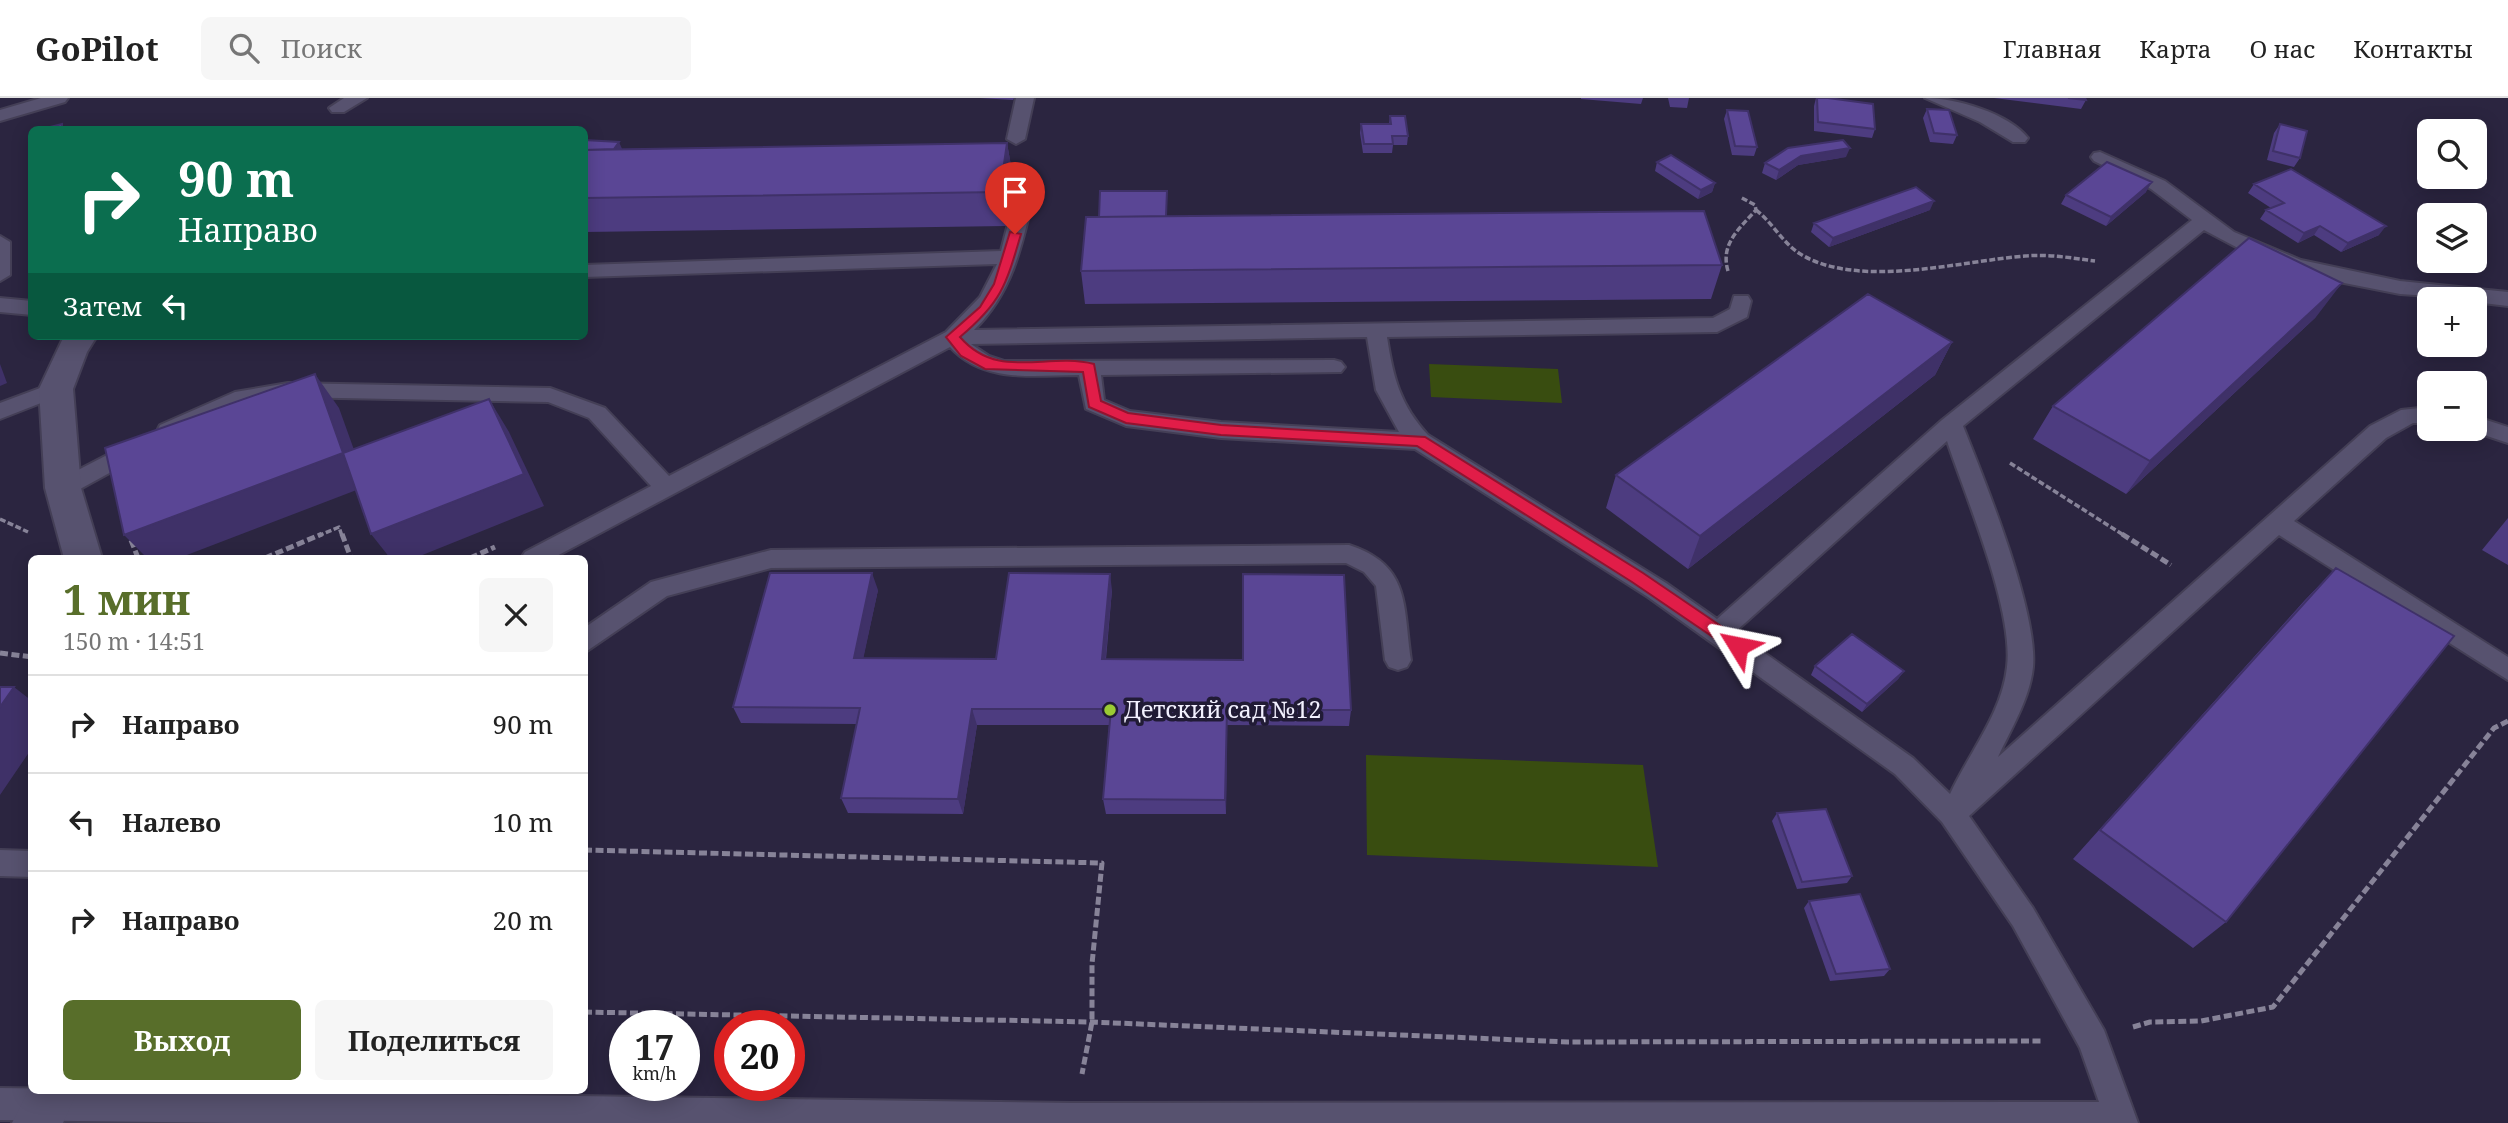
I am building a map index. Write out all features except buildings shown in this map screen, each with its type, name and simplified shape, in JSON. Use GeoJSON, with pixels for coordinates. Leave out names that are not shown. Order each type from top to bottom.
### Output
{"type":"FeatureCollection","features":[{"type":"Feature","properties":{"kind":"street"},"geometry":{"type":"LineString","coordinates":[[78,340],[71,351],[57,390],[63,488],[82,555]]}},
{"type":"Feature","properties":{"kind":"lane"},"geometry":{"type":"LineString","coordinates":[[0,116],[59,98]]}},
{"type":"Feature","properties":{"kind":"lane"},"geometry":{"type":"LineString","coordinates":[[338,108],[358,98]]}},
{"type":"Feature","properties":{"kind":"lane"},"geometry":{"type":"LineString","coordinates":[[1016,139],[1025,98]]}},
{"type":"Feature","properties":{"kind":"lane"},"geometry":{"type":"LineString","coordinates":[[1934,98],[1986,118],[2019,138]]}},
{"type":"Feature","properties":{"kind":"lane"},"geometry":{"type":"LineString","coordinates":[[2100,157],[2160,186],[2202,222],[2277,258],[2319,272],[2401,289],[2508,299]]}},
{"type":"Feature","properties":{"kind":"lane"},"geometry":{"type":"LineString","coordinates":[[539,555],[953,337],[985,310],[1000,284],[1026,189]]}},
{"type":"Feature","properties":{"kind":"lane"},"geometry":{"type":"LineString","coordinates":[[1719,632],[1950,425],[2131,276],[2202,222]]}},
{"type":"Feature","properties":{"kind":"lane"},"geometry":{"type":"LineString","coordinates":[[0,242],[0,275]]}},
{"type":"Feature","properties":{"kind":"lane"},"geometry":{"type":"LineString","coordinates":[[588,271],[1009,257]]}},
{"type":"Feature","properties":{"kind":"lane"},"geometry":{"type":"LineString","coordinates":[[953,337],[1717,325],[1740,312],[1741,301]]}},
{"type":"Feature","properties":{"kind":"lane"},"geometry":{"type":"LineString","coordinates":[[0,305],[28,307]]}},
{"type":"Feature","properties":{"kind":"lane"},"geometry":{"type":"LineString","coordinates":[[34,1105],[1072,1121],[2121,1121],[2093,1041],[2023,917],[1952,814],[1904,766],[1719,632],[1420,441],[1398,418],[1384,390],[1376,330]]}},
{"type":"Feature","properties":{"kind":"lane"},"geometry":{"type":"LineString","coordinates":[[953,337],[966,352],[985,365],[1334,367]]}},
{"type":"Feature","properties":{"kind":"lane"},"geometry":{"type":"LineString","coordinates":[[1089,367],[1094,404],[1126,418],[1221,430],[1420,441]]}},
{"type":"Feature","properties":{"kind":"lane"},"geometry":{"type":"LineString","coordinates":[[0,411],[57,390]]}},
{"type":"Feature","properties":{"kind":"lane"},"geometry":{"type":"LineString","coordinates":[[63,488],[215,407],[243,397],[288,390],[550,395],[597,413],[666,487]]}},
{"type":"Feature","properties":{"kind":"lane"},"geometry":{"type":"LineString","coordinates":[[1952,814],[2378,432],[2409,415],[2417,415]]}},
{"type":"Feature","properties":{"kind":"lane"},"geometry":{"type":"LineString","coordinates":[[1952,814],[2010,708],[2020,664],[2017,623],[1953,427]]}},
{"type":"Feature","properties":{"kind":"lane"},"geometry":{"type":"LineString","coordinates":[[2487,428],[2508,435]]}},
{"type":"Feature","properties":{"kind":"lane"},"geometry":{"type":"LineString","coordinates":[[2277,522],[2508,670]]}},
{"type":"Feature","properties":{"kind":"lane"},"geometry":{"type":"LineString","coordinates":[[588,640],[614,618],[660,589],[771,559],[1349,554],[1373,566],[1388,583],[1398,660]]}},
{"type":"Feature","properties":{"kind":"lane"},"geometry":{"type":"LineString","coordinates":[[0,863],[28,864]]}},
{"type":"Feature","properties":{"kind":"path"},"geometry":{"type":"LineString","coordinates":[[1740,197],[1755,205],[1756,210],[1770,219],[1788,246],[1806,259],[1842,268],[1896,269],[2050,256],[2095,261],[2131,276]]}},
{"type":"Feature","properties":{"kind":"path"},"geometry":{"type":"LineString","coordinates":[[1741,301],[1723,258],[1724,248],[1756,210]]}},
{"type":"Feature","properties":{"kind":"path"},"geometry":{"type":"LineString","coordinates":[[1953,427],[2204,586]]}},
{"type":"Feature","properties":{"kind":"path"},"geometry":{"type":"LineString","coordinates":[[272,555],[339,527],[350,555]]}},
{"type":"Feature","properties":{"kind":"path"},"geometry":{"type":"LineString","coordinates":[[0,653],[28,656]]}},
{"type":"Feature","properties":{"kind":"path"},"geometry":{"type":"LineString","coordinates":[[588,1012],[1093,1022],[1568,1042],[2093,1041],[2150,1022],[2201,1021],[2273,1007],[2494,728],[2508,721]]}},
{"type":"Feature","properties":{"kind":"path"},"geometry":{"type":"LineString","coordinates":[[588,850],[1102,863],[1092,964],[1093,1022]]}},
{"type":"Feature","properties":{"kind":"green space"},"geometry":{"type":"Polygon","coordinates":[[[1429,364],[1558,369],[1562,403],[1431,397],[1429,364]]]}},
{"type":"Feature","properties":{"kind":"green space"},"geometry":{"type":"Polygon","coordinates":[[[1366,755],[1643,765],[1658,867],[1367,855],[1366,755]]]}},
{"type":"Feature","properties":{"kind":"place","name":"Детский сад №12"},"geometry":{"type":"Point","coordinates":[1110,710]}},
{"type":"Feature","properties":{"kind":"route"},"geometry":{"type":"LineString","coordinates":[[1015,234],[1000,284],[985,310],[953,337],[966,352],[985,365],[1004,368],[1089,367],[1094,404],[1126,418],[1221,430],[1420,441],[1637,577],[1738,646]]}}]}
